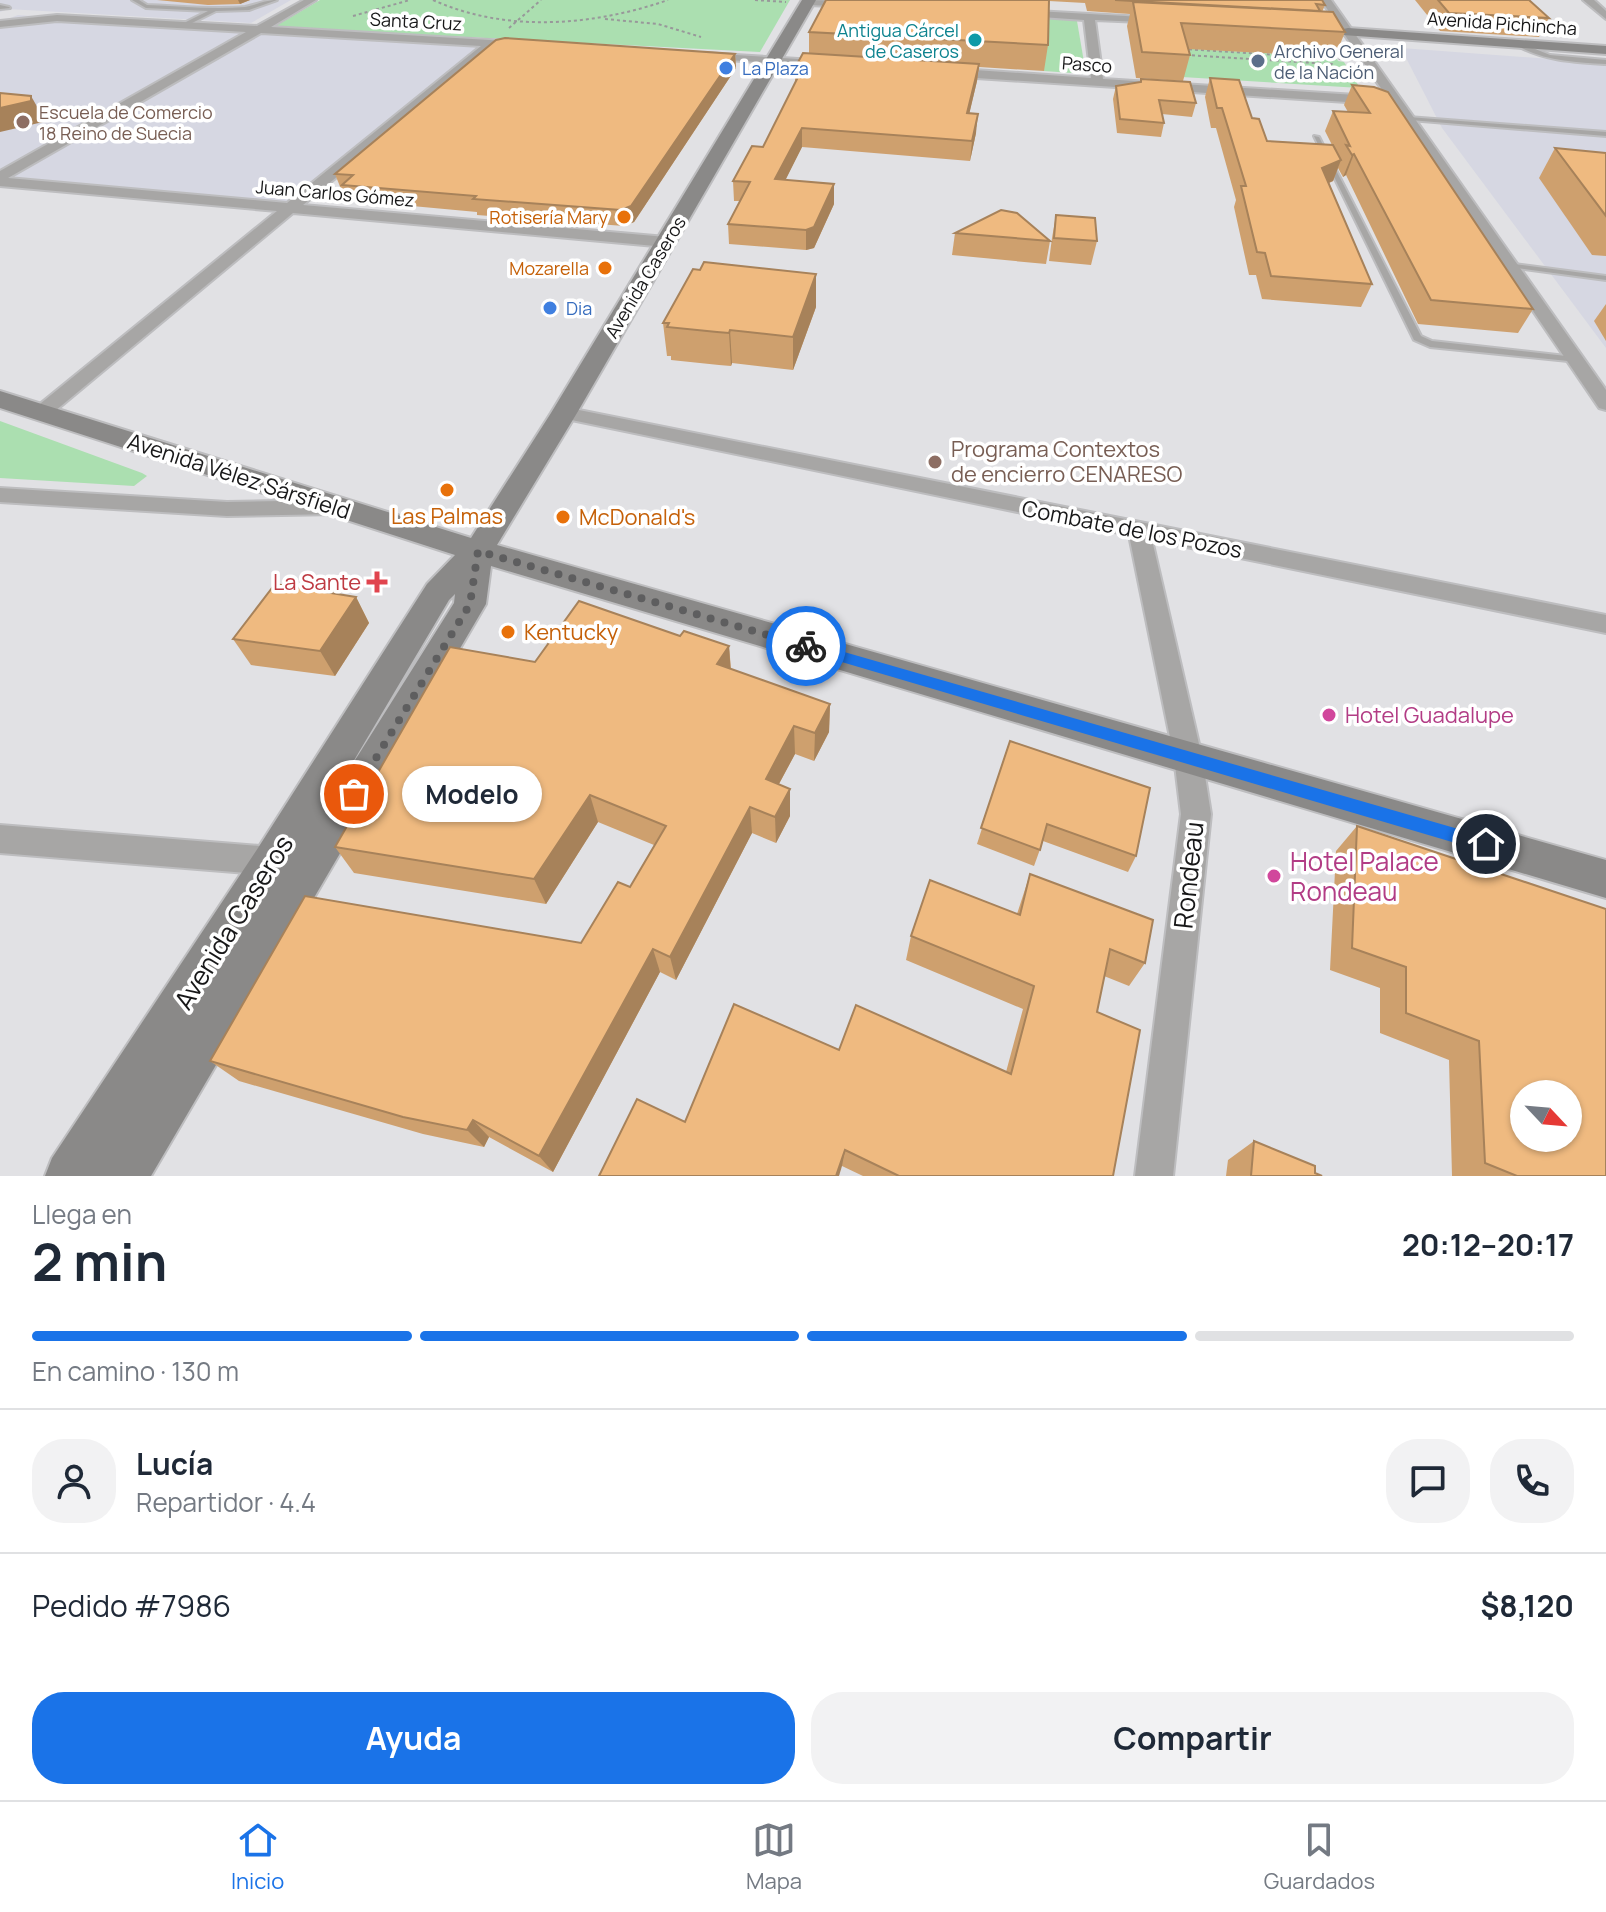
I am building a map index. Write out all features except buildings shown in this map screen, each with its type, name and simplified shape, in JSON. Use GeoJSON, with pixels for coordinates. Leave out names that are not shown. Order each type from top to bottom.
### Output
{"type":"FeatureCollection","features":[{"type":"Feature","properties":{"kind":"main road","name":"Avenida Caseros"},"geometry":{"type":"LineString","coordinates":[[70,1176],[272,861],[438,592],[478,551],[564,413],[808,1]]}},
{"type":"Feature","properties":{"kind":"main road","name":"Avenida Pichincha"},"geometry":{"type":"LineString","coordinates":[[1348,32],[1606,50]]}},
{"type":"Feature","properties":{"kind":"main road","name":"Avenida Vélez Sársfield"},"geometry":{"type":"LineString","coordinates":[[0,399],[478,551],[1606,879]]}},
{"type":"Feature","properties":{"kind":"main road","name":"Avenida Caseros"},"geometry":{"type":"LineString","coordinates":[[123,1176],[470,604],[478,551]]}},
{"type":"Feature","properties":{"kind":"street"},"geometry":{"type":"LineString","coordinates":[[0,180],[311,0]]}},
{"type":"Feature","properties":{"kind":"street"},"geometry":{"type":"LineString","coordinates":[[1065,0],[1068,16]]}},
{"type":"Feature","properties":{"kind":"street"},"geometry":{"type":"LineString","coordinates":[[1326,0],[1606,404]]}},
{"type":"Feature","properties":{"kind":"street"},"geometry":{"type":"LineString","coordinates":[[1588,0],[1606,16]]}},
{"type":"Feature","properties":{"kind":"street"},"geometry":{"type":"LineString","coordinates":[[808,1],[869,5]]}},
{"type":"Feature","properties":{"kind":"street"},"geometry":{"type":"LineString","coordinates":[[1007,13],[1168,21]]}},
{"type":"Feature","properties":{"kind":"street"},"geometry":{"type":"LineString","coordinates":[[1089,17],[1097,82]]}},
{"type":"Feature","properties":{"kind":"street","name":"Santa Cruz"},"geometry":{"type":"LineString","coordinates":[[0,24],[57,18],[538,46]]}},
{"type":"Feature","properties":{"kind":"street"},"geometry":{"type":"LineString","coordinates":[[1326,30],[1348,32]]}},
{"type":"Feature","properties":{"kind":"street"},"geometry":{"type":"LineString","coordinates":[[42,412],[491,43]]}},
{"type":"Feature","properties":{"kind":"street"},"geometry":{"type":"LineString","coordinates":[[693,56],[850,66]]}},
{"type":"Feature","properties":{"kind":"street","name":"Pasco"},"geometry":{"type":"LineString","coordinates":[[927,71],[1399,102]]}},
{"type":"Feature","properties":{"kind":"street","name":"Juan Carlos Gómez"},"geometry":{"type":"LineString","coordinates":[[0,180],[666,242]]}},
{"type":"Feature","properties":{"kind":"street","name":"Combate de los Pozos"},"geometry":{"type":"LineString","coordinates":[[564,413],[1606,624]]}},
{"type":"Feature","properties":{"kind":"street"},"geometry":{"type":"LineString","coordinates":[[0,495],[227,509],[337,507]]}},
{"type":"Feature","properties":{"kind":"street","name":"Rondeau"},"geometry":{"type":"LineString","coordinates":[[1139,531],[1188,757],[1196,814],[1154,1176]]}},
{"type":"Feature","properties":{"kind":"street"},"geometry":{"type":"LineString","coordinates":[[0,839],[272,861]]}},
{"type":"Feature","properties":{"kind":"lane"},"geometry":{"type":"LineString","coordinates":[[135,0],[146,6],[215,10],[249,8],[274,0]]}},
{"type":"Feature","properties":{"kind":"lane"},"geometry":{"type":"LineString","coordinates":[[182,26],[215,10]]}},
{"type":"Feature","properties":{"kind":"lane"},"geometry":{"type":"LineString","coordinates":[[1518,44],[1553,58],[1606,62]]}},
{"type":"Feature","properties":{"kind":"lane"},"geometry":{"type":"LineString","coordinates":[[1410,118],[1606,134]]}},
{"type":"Feature","properties":{"kind":"lane"},"geometry":{"type":"LineString","coordinates":[[1316,137],[1417,338],[1430,344],[1575,360]]}},
{"type":"Feature","properties":{"kind":"lane"},"geometry":{"type":"LineString","coordinates":[[1509,265],[1606,278]]}},
{"type":"Feature","properties":{"kind":"path"},"geometry":{"type":"LineString","coordinates":[[433,0],[467,13],[519,20],[629,13],[668,0]]}},
{"type":"Feature","properties":{"kind":"path"},"geometry":{"type":"LineString","coordinates":[[491,43],[541,0]]}},
{"type":"Feature","properties":{"kind":"path"},"geometry":{"type":"LineString","coordinates":[[593,17],[658,24],[703,38]]}},
{"type":"Feature","properties":{"kind":"path"},"geometry":{"type":"LineString","coordinates":[[1187,63],[1183,49],[1345,59]]}},
{"type":"Feature","properties":{"kind":"path"},"geometry":{"type":"LineString","coordinates":[[1185,55],[1332,64],[1342,81]]}},
{"type":"Feature","properties":{"kind":"shaded area"},"geometry":{"type":"Polygon","coordinates":[[[0,0],[291,0],[251,23],[8,9],[0,12],[0,0]]]}},
{"type":"Feature","properties":{"kind":"shaded area"},"geometry":{"type":"Polygon","coordinates":[[[18,15],[484,48],[288,205],[0,180],[0,22],[18,15]]]}},
{"type":"Feature","properties":{"kind":"shaded area"},"geometry":{"type":"Polygon","coordinates":[[[1401,48],[1606,63],[1606,348],[1442,128],[1401,48]]]}},
{"type":"Feature","properties":{"kind":"green space"},"geometry":{"type":"Polygon","coordinates":[[[320,0],[790,0],[760,52],[274,27],[320,0]]]}},
{"type":"Feature","properties":{"kind":"green space"},"geometry":{"type":"Polygon","coordinates":[[[1045,18],[1077,21],[1086,74],[1044,71],[1045,18]]]}},
{"type":"Feature","properties":{"kind":"green space"},"geometry":{"type":"Polygon","coordinates":[[[1175,48],[1336,57],[1344,62],[1360,88],[1182,77],[1175,48]]]}},
{"type":"Feature","properties":{"kind":"green space"},"geometry":{"type":"Polygon","coordinates":[[[0,421],[147,476],[134,486],[0,478],[0,421]]]}},
{"type":"Feature","properties":{"kind":"way so far"},"geometry":{"type":"LineString","coordinates":[[354,794],[470,604],[478,551],[806,646]]}},
{"type":"Feature","properties":{"kind":"place","name":"Antigua Cárcel de Caseros"},"geometry":{"type":"Point","coordinates":[975,40]}},
{"type":"Feature","properties":{"kind":"place","name":"Archivo General de la Nación"},"geometry":{"type":"Point","coordinates":[1258,61]}},
{"type":"Feature","properties":{"kind":"place","name":"La Plaza"},"geometry":{"type":"Point","coordinates":[726,68]}},
{"type":"Feature","properties":{"kind":"place","name":"Escuela de Comercio 18 Reino de Suecia"},"geometry":{"type":"Point","coordinates":[23,122]}},
{"type":"Feature","properties":{"kind":"place","name":"Rotisería Mary"},"geometry":{"type":"Point","coordinates":[624,217]}},
{"type":"Feature","properties":{"kind":"place","name":"Mozarella"},"geometry":{"type":"Point","coordinates":[605,268]}},
{"type":"Feature","properties":{"kind":"place","name":"Dia"},"geometry":{"type":"Point","coordinates":[550,308]}},
{"type":"Feature","properties":{"kind":"place","name":"Programa Contextos de encierro CENARESO"},"geometry":{"type":"Point","coordinates":[935,462]}},
{"type":"Feature","properties":{"kind":"place","name":"Las Palmas"},"geometry":{"type":"Point","coordinates":[447,490]}},
{"type":"Feature","properties":{"kind":"place","name":"McDonald's"},"geometry":{"type":"Point","coordinates":[563,517]}},
{"type":"Feature","properties":{"kind":"place","name":"La Sante"},"geometry":{"type":"Point","coordinates":[377,582]}},
{"type":"Feature","properties":{"kind":"place","name":"Kentucky"},"geometry":{"type":"Point","coordinates":[508,632]}},
{"type":"Feature","properties":{"kind":"place","name":"Hotel Guadalupe"},"geometry":{"type":"Point","coordinates":[1329,715]}},
{"type":"Feature","properties":{"kind":"place","name":"Modelo"},"geometry":{"type":"Point","coordinates":[354,794]}},
{"type":"Feature","properties":{"kind":"place","name":"Hotel Palace Rondeau"},"geometry":{"type":"Point","coordinates":[1274,876]}},
{"type":"Feature","properties":{"kind":"route"},"geometry":{"type":"LineString","coordinates":[[806,646],[1486,844]]}}]}
